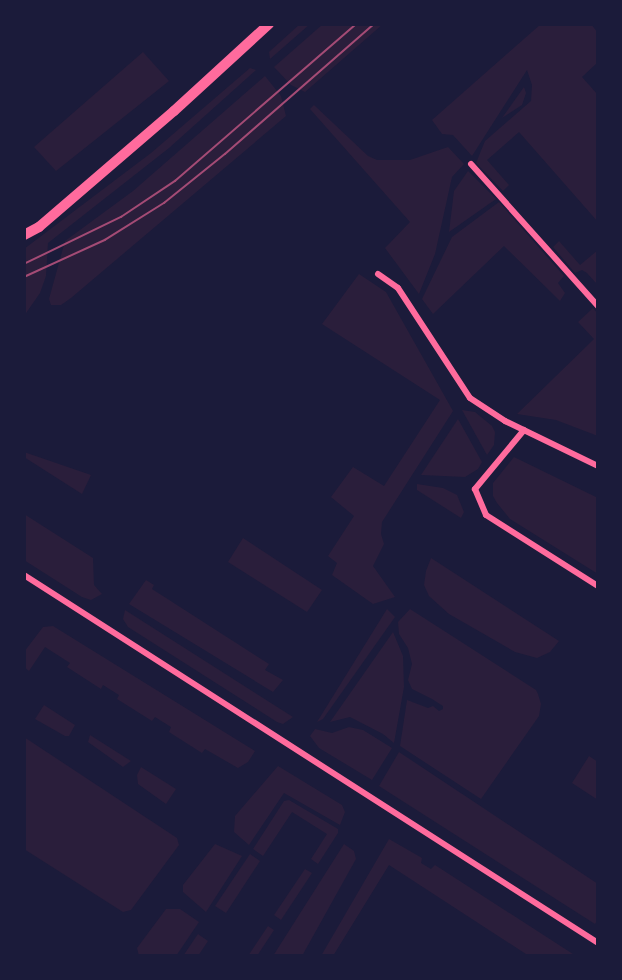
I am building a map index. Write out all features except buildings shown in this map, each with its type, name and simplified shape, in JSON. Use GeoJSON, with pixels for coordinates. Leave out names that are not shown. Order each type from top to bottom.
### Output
{"type":"FeatureCollection","features":[{"type":"Feature","properties":{"kind":"street"},"geometry":{"type":"LineString","coordinates":[[24,235],[39,226],[174,111],[269,24]]}},
{"type":"Feature","properties":{"kind":"street"},"geometry":{"type":"LineString","coordinates":[[471,165],[598,306]]}},
{"type":"Feature","properties":{"kind":"street"},"geometry":{"type":"LineString","coordinates":[[378,274],[398,288],[470,398],[505,422],[598,466]]}},
{"type":"Feature","properties":{"kind":"street"},"geometry":{"type":"LineString","coordinates":[[524,430],[475,489],[486,515],[598,586]]}},
{"type":"Feature","properties":{"kind":"street"},"geometry":{"type":"LineString","coordinates":[[24,575],[598,943]]}},
{"type":"Feature","properties":{"kind":"shaded area"},"geometry":{"type":"Polygon","coordinates":[[[300,24],[310,24],[270,59],[269,52],[300,24]]]}},
{"type":"Feature","properties":{"kind":"shaded area"},"geometry":{"type":"Polygon","coordinates":[[[323,24],[383,24],[305,92],[291,85],[274,67],[323,24]]]}},
{"type":"Feature","properties":{"kind":"shaded area"},"geometry":{"type":"Polygon","coordinates":[[[541,24],[591,24],[598,33],[598,62],[582,77],[598,95],[598,222],[519,132],[487,160],[509,185],[503,191],[476,163],[485,141],[531,101],[532,85],[527,70],[472,156],[453,135],[442,134],[432,120],[541,24]]]}},
{"type":"Feature","properties":{"kind":"shaded area"},"geometry":{"type":"Polygon","coordinates":[[[143,52],[169,81],[56,171],[34,147],[143,52]]]}},
{"type":"Feature","properties":{"kind":"shaded area"},"geometry":{"type":"Polygon","coordinates":[[[250,68],[256,70],[169,148],[48,243],[46,276],[40,293],[24,316],[24,249],[151,153],[250,68]]]}},
{"type":"Feature","properties":{"kind":"shaded area"},"geometry":{"type":"Polygon","coordinates":[[[265,76],[281,96],[286,116],[71,298],[61,305],[51,305],[49,299],[65,241],[133,191],[265,76]]]}},
{"type":"Feature","properties":{"kind":"shaded area"},"geometry":{"type":"Polygon","coordinates":[[[524,87],[526,93],[522,105],[502,118],[524,87]]]}},
{"type":"Feature","properties":{"kind":"shaded area"},"geometry":{"type":"Polygon","coordinates":[[[314,105],[368,156],[377,160],[410,160],[448,147],[464,164],[452,177],[435,254],[419,294],[385,248],[410,222],[310,109],[314,105]]]}},
{"type":"Feature","properties":{"kind":"shaded area"},"geometry":{"type":"Polygon","coordinates":[[[468,171],[496,199],[449,232],[454,191],[468,171]]]}},
{"type":"Feature","properties":{"kind":"shaded area"},"geometry":{"type":"Polygon","coordinates":[[[499,202],[564,276],[558,283],[565,293],[560,301],[504,246],[433,314],[422,299],[452,237],[499,202]]]}},
{"type":"Feature","properties":{"kind":"shaded area"},"geometry":{"type":"Polygon","coordinates":[[[559,241],[580,265],[598,250],[598,289],[587,273],[582,270],[575,273],[553,247],[559,241]]]}},
{"type":"Feature","properties":{"kind":"shaded area"},"geometry":{"type":"Polygon","coordinates":[[[359,274],[386,292],[453,411],[382,522],[381,534],[384,544],[373,566],[395,597],[373,604],[332,575],[337,563],[328,556],[354,516],[331,497],[353,467],[384,486],[440,400],[322,324],[359,274]]]}},
{"type":"Feature","properties":{"kind":"shaded area"},"geometry":{"type":"Polygon","coordinates":[[[593,308],[598,314],[598,436],[556,420],[517,414],[594,339],[578,322],[593,308]]]}},
{"type":"Feature","properties":{"kind":"shaded area"},"geometry":{"type":"Polygon","coordinates":[[[462,410],[475,412],[492,426],[495,432],[494,445],[487,455],[462,410]]]}},
{"type":"Feature","properties":{"kind":"shaded area"},"geometry":{"type":"Polygon","coordinates":[[[458,419],[482,462],[478,469],[465,477],[421,475],[458,419]]]}},
{"type":"Feature","properties":{"kind":"shaded area"},"geometry":{"type":"Polygon","coordinates":[[[24,452],[91,475],[82,494],[24,457],[24,452]]]}},
{"type":"Feature","properties":{"kind":"shaded area"},"geometry":{"type":"Polygon","coordinates":[[[514,457],[598,498],[598,574],[510,519],[497,503],[493,496],[493,483],[514,457]]]}},
{"type":"Feature","properties":{"kind":"shaded area"},"geometry":{"type":"Polygon","coordinates":[[[417,484],[443,488],[457,495],[464,512],[461,518],[417,490],[417,484]]]}},
{"type":"Feature","properties":{"kind":"shaded area"},"geometry":{"type":"Polygon","coordinates":[[[24,514],[93,558],[94,585],[102,594],[91,600],[82,597],[24,560],[24,514]]]}},
{"type":"Feature","properties":{"kind":"shaded area"},"geometry":{"type":"Polygon","coordinates":[[[243,538],[322,590],[307,612],[228,562],[243,538]]]}},
{"type":"Feature","properties":{"kind":"shaded area"},"geometry":{"type":"Polygon","coordinates":[[[431,558],[559,641],[550,652],[537,658],[515,652],[449,614],[429,596],[424,585],[431,558]]]}},
{"type":"Feature","properties":{"kind":"shaded area"},"geometry":{"type":"Polygon","coordinates":[[[146,580],[154,585],[152,589],[269,664],[265,670],[283,680],[273,692],[129,604],[146,580]]]}},
{"type":"Feature","properties":{"kind":"shaded area"},"geometry":{"type":"Polygon","coordinates":[[[387,609],[395,617],[323,719],[317,722],[387,609]]]}},
{"type":"Feature","properties":{"kind":"shaded area"},"geometry":{"type":"Polygon","coordinates":[[[410,609],[536,690],[538,694],[541,704],[539,716],[481,799],[400,746],[407,700],[428,708],[433,706],[439,711],[443,709],[443,706],[412,689],[408,680],[412,664],[408,648],[399,634],[398,622],[410,609]]]}},
{"type":"Feature","properties":{"kind":"shaded area"},"geometry":{"type":"Polygon","coordinates":[[[125,610],[293,717],[283,724],[277,722],[128,627],[123,619],[125,610]]]}},
{"type":"Feature","properties":{"kind":"shaded area"},"geometry":{"type":"Polygon","coordinates":[[[53,626],[255,751],[248,762],[238,768],[205,749],[202,753],[169,732],[171,727],[155,717],[152,721],[117,699],[119,695],[103,685],[101,689],[67,667],[70,663],[45,647],[29,671],[24,667],[24,652],[43,627],[53,626]]]}},
{"type":"Feature","properties":{"kind":"shaded area"},"geometry":{"type":"Polygon","coordinates":[[[393,632],[403,656],[404,687],[394,743],[383,734],[350,717],[330,722],[393,632]]]}},
{"type":"Feature","properties":{"kind":"shaded area"},"geometry":{"type":"Polygon","coordinates":[[[44,705],[75,725],[69,736],[35,719],[44,705]]]}},
{"type":"Feature","properties":{"kind":"shaded area"},"geometry":{"type":"Polygon","coordinates":[[[349,727],[363,730],[392,748],[372,780],[319,748],[310,736],[315,729],[332,733],[349,727]]]}},
{"type":"Feature","properties":{"kind":"shaded area"},"geometry":{"type":"Polygon","coordinates":[[[90,735],[131,761],[123,767],[88,742],[90,735]]]}},
{"type":"Feature","properties":{"kind":"shaded area"},"geometry":{"type":"Polygon","coordinates":[[[24,737],[177,838],[179,845],[131,910],[123,912],[24,849],[24,737]]]}},
{"type":"Feature","properties":{"kind":"shaded area"},"geometry":{"type":"Polygon","coordinates":[[[399,752],[598,884],[598,919],[595,924],[379,786],[399,752]]]}},
{"type":"Feature","properties":{"kind":"shaded area"},"geometry":{"type":"Polygon","coordinates":[[[589,756],[598,762],[598,800],[572,783],[589,756]]]}},
{"type":"Feature","properties":{"kind":"shaded area"},"geometry":{"type":"Polygon","coordinates":[[[278,766],[342,805],[345,812],[340,825],[284,793],[249,845],[234,832],[235,816],[278,766]]]}},
{"type":"Feature","properties":{"kind":"shaded area"},"geometry":{"type":"Polygon","coordinates":[[[141,767],[176,789],[166,804],[138,784],[137,775],[141,767]]]}},
{"type":"Feature","properties":{"kind":"shaded area"},"geometry":{"type":"Polygon","coordinates":[[[289,800],[338,829],[338,833],[318,864],[311,859],[327,834],[292,812],[263,856],[253,849],[284,801],[289,800]]]}},
{"type":"Feature","properties":{"kind":"shaded area"},"geometry":{"type":"Polygon","coordinates":[[[389,839],[422,858],[421,863],[431,869],[435,865],[576,956],[529,956],[389,865],[333,956],[321,956],[389,839]]]}},
{"type":"Feature","properties":{"kind":"shaded area"},"geometry":{"type":"Polygon","coordinates":[[[215,844],[242,856],[206,912],[183,892],[183,885],[215,844]]]}},
{"type":"Feature","properties":{"kind":"shaded area"},"geometry":{"type":"Polygon","coordinates":[[[344,844],[354,851],[356,859],[302,956],[273,956],[344,844]]]}},
{"type":"Feature","properties":{"kind":"shaded area"},"geometry":{"type":"Polygon","coordinates":[[[250,854],[260,861],[226,913],[215,906],[250,854]]]}},
{"type":"Feature","properties":{"kind":"shaded area"},"geometry":{"type":"Polygon","coordinates":[[[305,869],[312,873],[281,920],[274,915],[305,869]]]}},
{"type":"Feature","properties":{"kind":"shaded area"},"geometry":{"type":"Polygon","coordinates":[[[166,909],[180,909],[199,922],[176,956],[139,956],[137,948],[166,909]]]}},
{"type":"Feature","properties":{"kind":"shaded area"},"geometry":{"type":"Polygon","coordinates":[[[268,926],[274,930],[257,956],[248,956],[268,926]]]}},
{"type":"Feature","properties":{"kind":"shaded area"},"geometry":{"type":"Polygon","coordinates":[[[198,934],[208,941],[198,956],[183,956],[198,934]]]}},
{"type":"Feature","properties":{"kind":"tram line"},"geometry":{"type":"LineString","coordinates":[[24,264],[121,217],[175,181],[356,24]]}},
{"type":"Feature","properties":{"kind":"tram line"},"geometry":{"type":"LineString","coordinates":[[24,277],[105,240],[164,203],[225,154],[374,24]]}}]}
